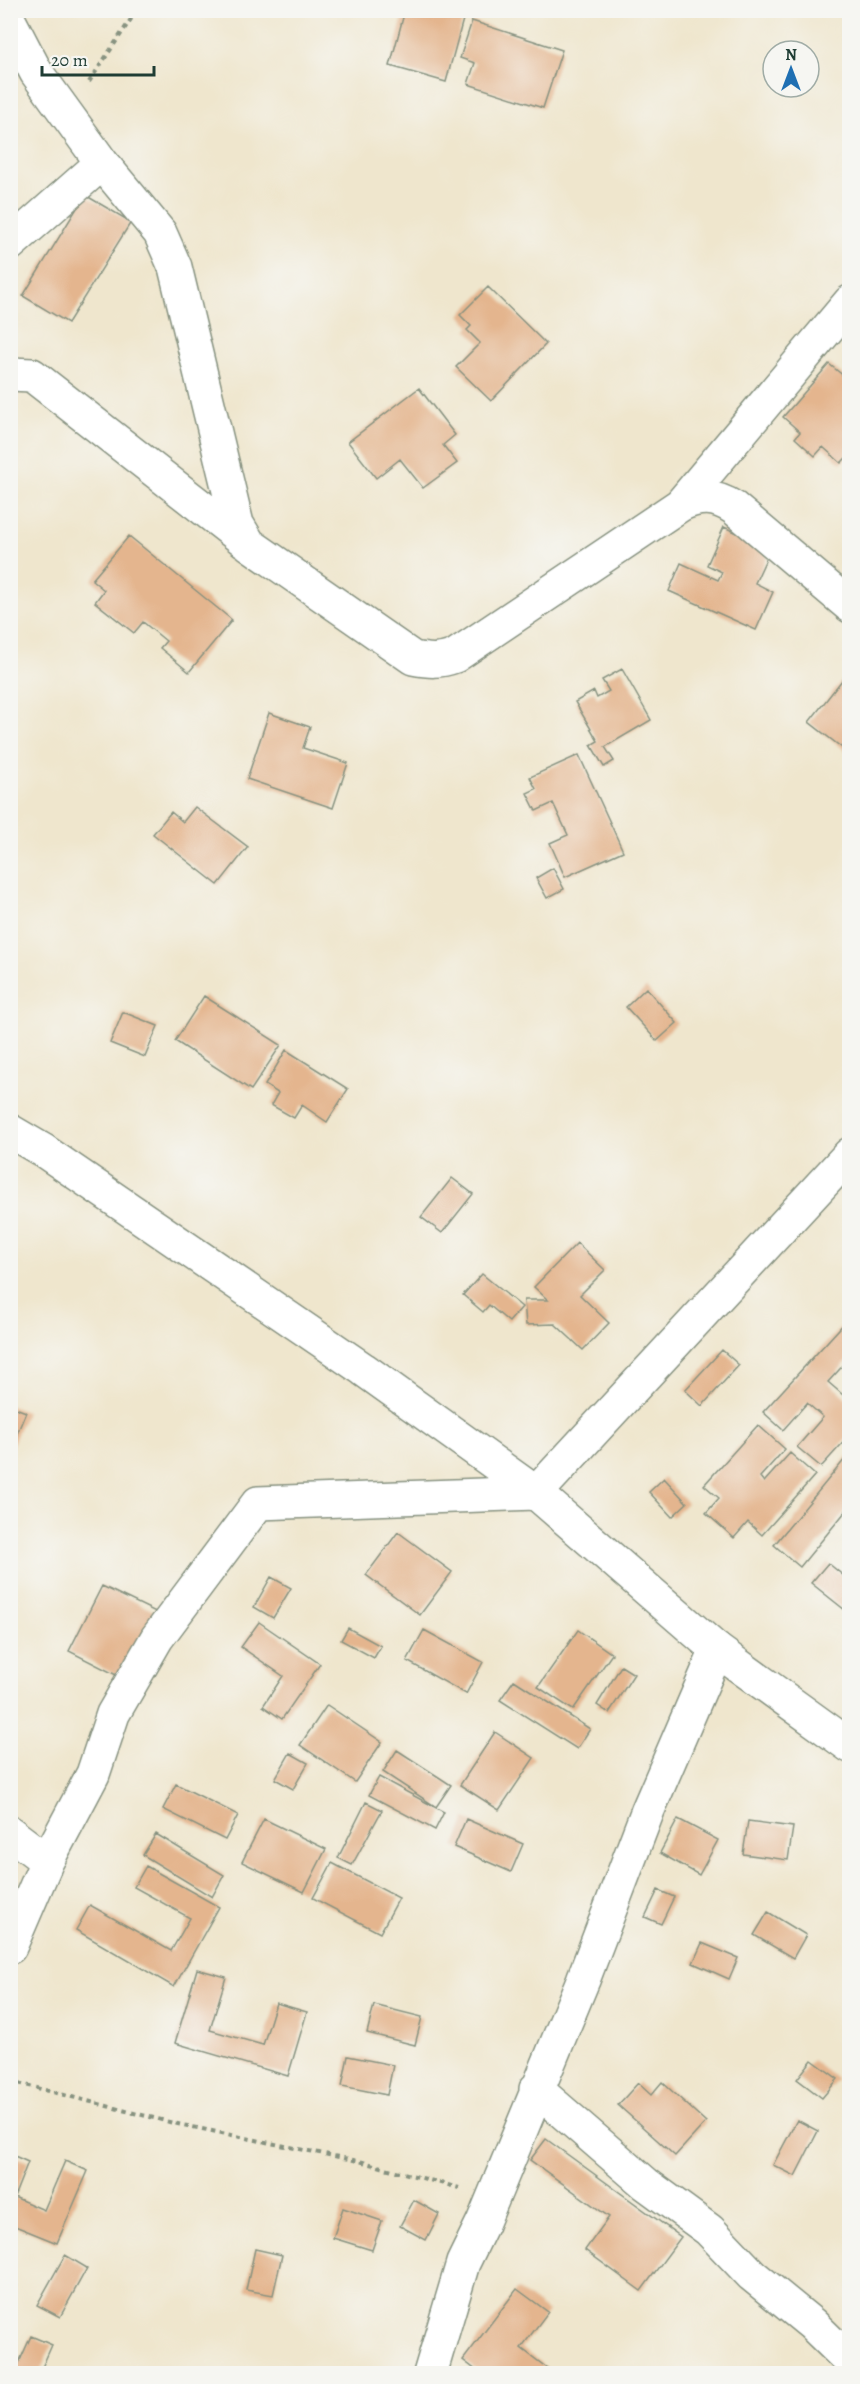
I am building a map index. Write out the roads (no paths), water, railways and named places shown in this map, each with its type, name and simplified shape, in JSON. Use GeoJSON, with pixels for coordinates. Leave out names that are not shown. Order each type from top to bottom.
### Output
{"type":"FeatureCollection","features":[{"type":"Feature","properties":{"kind":"street"},"geometry":{"type":"LineString","coordinates":[[10,22],[36,72],[102,164],[160,233],[175,267],[237,524],[249,544]]}},
{"type":"Feature","properties":{"kind":"street"},"geometry":{"type":"LineString","coordinates":[[10,244],[102,164]]}},
{"type":"Feature","properties":{"kind":"street"},"geometry":{"type":"LineString","coordinates":[[10,374],[24,372],[32,375],[249,544],[413,658],[441,662],[455,656],[680,505],[849,302]]}},
{"type":"Feature","properties":{"kind":"street"},"geometry":{"type":"LineString","coordinates":[[680,505],[707,497],[725,502],[849,606]]}},
{"type":"Feature","properties":{"kind":"street"},"geometry":{"type":"LineString","coordinates":[[10,1131],[44,1151],[363,1369],[536,1493],[717,1650],[849,1746]]}},
{"type":"Feature","properties":{"kind":"street"},"geometry":{"type":"LineString","coordinates":[[10,1947],[47,1861],[93,1774],[113,1714],[157,1638],[258,1503],[536,1493],[849,1154]]}},
{"type":"Feature","properties":{"kind":"street"},"geometry":{"type":"LineString","coordinates":[[430,2373],[463,2264],[583,1980],[648,1810],[717,1650]]}},
{"type":"Feature","properties":{"kind":"street"},"geometry":{"type":"LineString","coordinates":[[10,1833],[47,1861]]}},
{"type":"Feature","properties":{"kind":"street"},"geometry":{"type":"LineString","coordinates":[[536,2089],[646,2184],[709,2230],[752,2275],[812,2324],[849,2361]]}}]}
